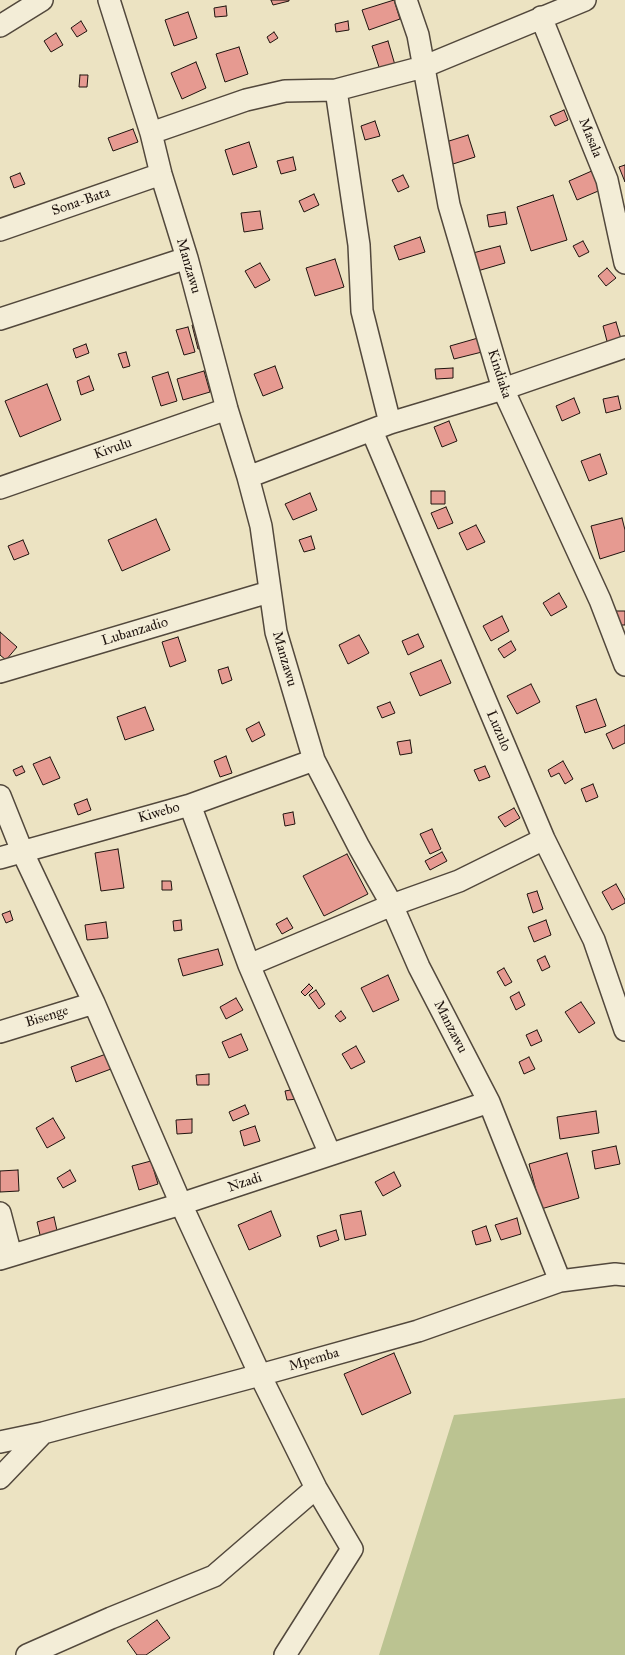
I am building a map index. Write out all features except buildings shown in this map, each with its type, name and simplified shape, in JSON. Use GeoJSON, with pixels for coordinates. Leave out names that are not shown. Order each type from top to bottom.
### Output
{"type":"FeatureCollection","features":[{"type":"Feature","properties":{"kind":"street"},"geometry":{"type":"LineString","coordinates":[[0,26],[42,0]]}},
{"type":"Feature","properties":{"kind":"street","name":"Manzawu"},"geometry":{"type":"LineString","coordinates":[[109,0],[151,133],[161,174],[187,258],[227,409],[248,477],[260,526],[276,632],[314,760],[359,847],[392,905],[419,967],[488,1102],[560,1281]]}},
{"type":"Feature","properties":{"kind":"street","name":"Kindiaka"},"geometry":{"type":"LineString","coordinates":[[406,0],[418,34],[449,205],[502,390],[600,600],[625,665]]}},
{"type":"Feature","properties":{"kind":"street"},"geometry":{"type":"LineString","coordinates":[[151,133],[246,100],[284,91],[336,90],[423,67],[585,0]]}},
{"type":"Feature","properties":{"kind":"street","name":"Masala"},"geometry":{"type":"LineString","coordinates":[[541,17],[607,180],[625,263]]}},
{"type":"Feature","properties":{"kind":"street","name":"Luzulo"},"geometry":{"type":"LineString","coordinates":[[336,90],[359,245],[362,311],[381,427],[544,839],[594,940],[625,1030]]}},
{"type":"Feature","properties":{"kind":"street","name":"Sona-Bata"},"geometry":{"type":"LineString","coordinates":[[0,230],[161,174]]}},
{"type":"Feature","properties":{"kind":"street"},"geometry":{"type":"LineString","coordinates":[[0,319],[187,258]]}},
{"type":"Feature","properties":{"kind":"street"},"geometry":{"type":"LineString","coordinates":[[248,477],[381,427],[502,390],[625,347]]}},
{"type":"Feature","properties":{"kind":"street","name":"Kivulu"},"geometry":{"type":"LineString","coordinates":[[0,488],[227,409]]}},
{"type":"Feature","properties":{"kind":"street","name":"Lubanzadio"},"geometry":{"type":"LineString","coordinates":[[0,672],[269,592]]}},
{"type":"Feature","properties":{"kind":"street","name":"Kiwebo"},"geometry":{"type":"LineString","coordinates":[[0,858],[190,805],[314,760]]}},
{"type":"Feature","properties":{"kind":"street"},"geometry":{"type":"LineString","coordinates":[[0,796],[22,851],[94,1003],[181,1204],[260,1375],[316,1488],[352,1549],[285,1655]]}},
{"type":"Feature","properties":{"kind":"street"},"geometry":{"type":"LineString","coordinates":[[190,805],[249,965],[330,1154]]}},
{"type":"Feature","properties":{"kind":"street"},"geometry":{"type":"LineString","coordinates":[[249,965],[392,905],[459,881],[544,839]]}},
{"type":"Feature","properties":{"kind":"street","name":"Bisenge"},"geometry":{"type":"LineString","coordinates":[[0,1032],[94,1003]]}},
{"type":"Feature","properties":{"kind":"street","name":"Nzadi"},"geometry":{"type":"LineString","coordinates":[[5,1257],[181,1204],[488,1102]]}},
{"type":"Feature","properties":{"kind":"street"},"geometry":{"type":"LineString","coordinates":[[0,1213],[5,1257]]}},
{"type":"Feature","properties":{"kind":"street","name":"Mpemba"},"geometry":{"type":"LineString","coordinates":[[0,1442],[43,1433],[418,1331],[560,1281],[625,1274]]}},
{"type":"Feature","properties":{"kind":"street"},"geometry":{"type":"LineString","coordinates":[[0,1478],[43,1433]]}},
{"type":"Feature","properties":{"kind":"street"},"geometry":{"type":"LineString","coordinates":[[27,1655],[214,1576],[316,1488]]}},
{"type":"Feature","properties":{"kind":"green space"},"geometry":{"type":"Polygon","coordinates":[[[625,1398],[625,1655],[379,1655],[454,1415],[625,1398]]]}}]}
